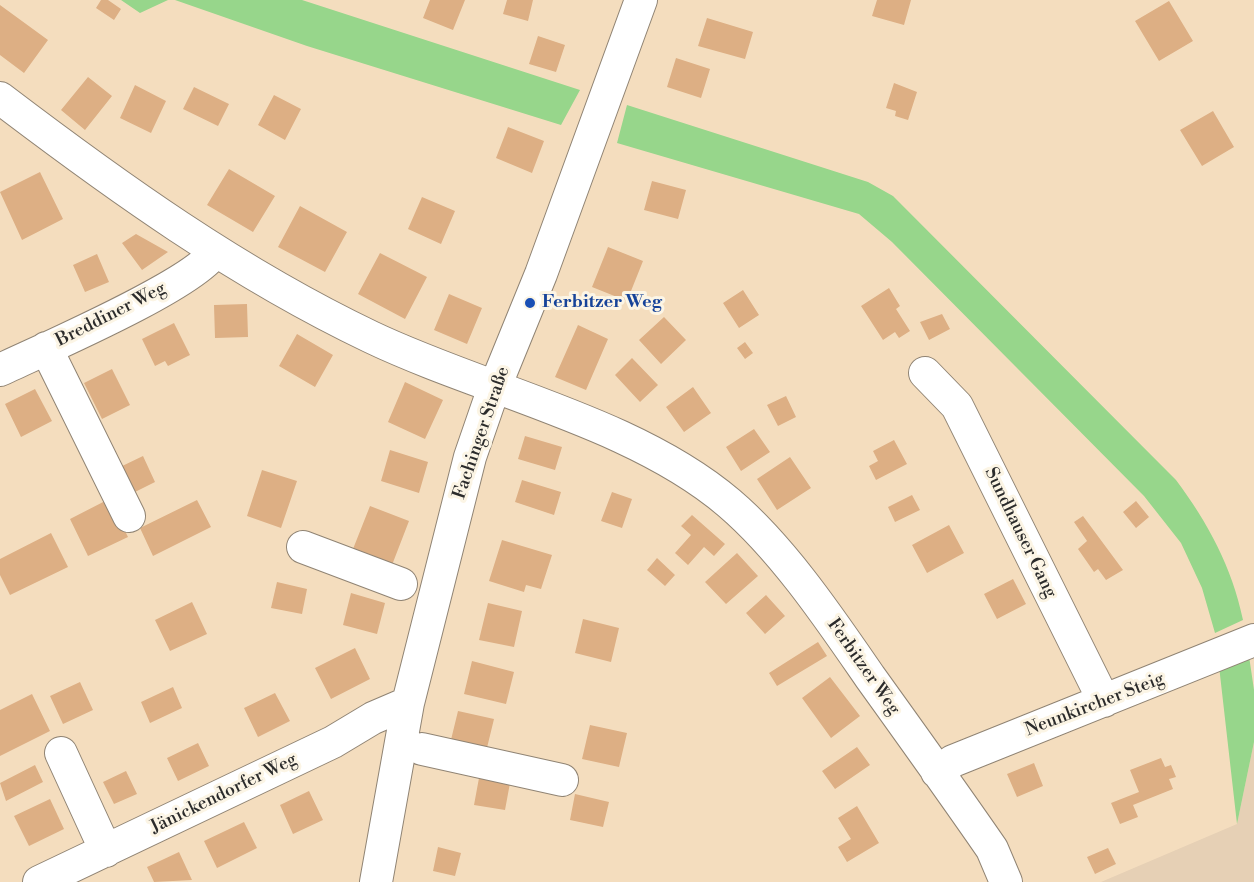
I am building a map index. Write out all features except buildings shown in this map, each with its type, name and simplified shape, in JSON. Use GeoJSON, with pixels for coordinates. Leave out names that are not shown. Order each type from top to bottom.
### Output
{"type":"FeatureCollection","features":[{"type":"Feature","properties":{"kind":"street","name":"Fachinger Straße"},"geometry":{"type":"LineString","coordinates":[[376,882],[408,703],[470,457],[495,387],[541,274],[641,0]]}},
{"type":"Feature","properties":{"kind":"street","name":"Ferbitzer Weg"},"geometry":{"type":"LineString","coordinates":[[0,98],[107,179],[215,250],[286,292],[368,336],[429,364],[495,387],[632,442],[687,473],[730,504],[781,558],[821,608],[992,849],[1006,882]]}},
{"type":"Feature","properties":{"kind":"street","name":"Breddiner Weg"},"geometry":{"type":"LineString","coordinates":[[0,370],[144,300],[188,275],[210,259],[215,250]]}},
{"type":"Feature","properties":{"kind":"street"},"geometry":{"type":"LineString","coordinates":[[46,348],[129,516]]}},
{"type":"Feature","properties":{"kind":"street","name":"Sundhauser Gang"},"geometry":{"type":"LineString","coordinates":[[925,373],[957,406],[1104,701]]}},
{"type":"Feature","properties":{"kind":"street"},"geometry":{"type":"LineString","coordinates":[[303,547],[401,584]]}},
{"type":"Feature","properties":{"kind":"street","name":"Neunkircher Steig"},"geometry":{"type":"LineString","coordinates":[[937,772],[953,761],[1254,640]]}},
{"type":"Feature","properties":{"kind":"street","name":"Jänickendorfer Weg"},"geometry":{"type":"LineString","coordinates":[[39,882],[333,742],[373,718],[408,703]]}},
{"type":"Feature","properties":{"kind":"street"},"geometry":{"type":"LineString","coordinates":[[422,749],[562,780]]}},
{"type":"Feature","properties":{"kind":"street"},"geometry":{"type":"LineString","coordinates":[[61,753],[106,851]]}},
{"type":"Feature","properties":{"kind":"shaded area"},"geometry":{"type":"Polygon","coordinates":[[[1254,742],[1254,882],[1101,882],[1237,824],[1254,742]]]}},
{"type":"Feature","properties":{"kind":"green space"},"geometry":{"type":"Polygon","coordinates":[[[121,0],[168,0],[140,13],[121,0]]]}},
{"type":"Feature","properties":{"kind":"green space"},"geometry":{"type":"Polygon","coordinates":[[[175,0],[302,0],[580,90],[561,125],[307,46],[175,0]]]}},
{"type":"Feature","properties":{"kind":"green space"},"geometry":{"type":"Polygon","coordinates":[[[627,105],[868,182],[893,196],[1176,480],[1217,546],[1232,582],[1243,620],[1215,633],[1202,588],[1181,543],[1144,496],[892,242],[859,214],[617,143],[627,105]]]}},
{"type":"Feature","properties":{"kind":"green space"},"geometry":{"type":"Polygon","coordinates":[[[1249,656],[1254,690],[1254,742],[1237,824],[1219,666],[1249,656]]]}},
{"type":"Feature","properties":{"kind":"place","name":"Ferbitzer Weg"},"geometry":{"type":"Point","coordinates":[530,303]}}]}
